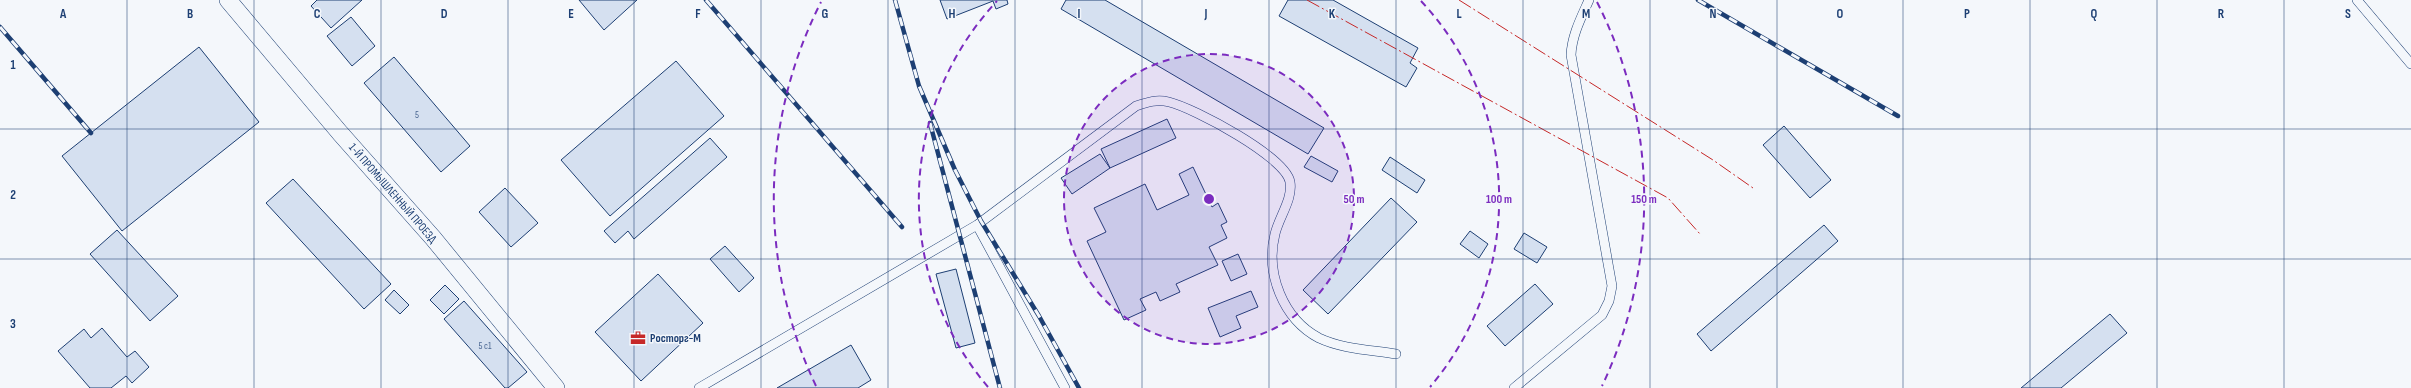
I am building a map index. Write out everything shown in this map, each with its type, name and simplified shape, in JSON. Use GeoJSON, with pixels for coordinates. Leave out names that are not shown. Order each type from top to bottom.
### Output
{"type":"FeatureCollection","features":[{"type":"Feature","properties":{"kind":"street","name":"1-Й ПРОМЫШЛЕННЫЙ ПРОЕЗД"},"geometry":{"type":"LineString","coordinates":[[228,0],[340,133],[433,238],[556,388]]}},
{"type":"Feature","properties":{"kind":"lane"},"geometry":{"type":"LineString","coordinates":[[1514,388],[1591,325],[1602,314],[1611,294],[1612,286],[1608,255],[1572,55],[1572,43],[1576,29],[1589,0]]}},
{"type":"Feature","properties":{"kind":"lane"},"geometry":{"type":"LineString","coordinates":[[2357,0],[2411,64]]}},
{"type":"Feature","properties":{"kind":"lane"},"geometry":{"type":"LineString","coordinates":[[699,388],[977,224],[1136,106],[1152,100],[1169,102],[1235,134],[1281,164],[1287,172],[1291,190],[1275,234],[1272,258],[1275,280],[1279,293],[1287,307],[1301,325],[1320,338],[1342,345],[1396,354]]}},
{"type":"Feature","properties":{"kind":"lane"},"geometry":{"type":"LineString","coordinates":[[977,224],[1065,388]]}},
{"type":"Feature","properties":{"kind":"building"},"geometry":{"type":"Polygon","coordinates":[[[317,0],[362,0],[331,28],[311,6],[317,0]]]}},
{"type":"Feature","properties":{"kind":"building"},"geometry":{"type":"Polygon","coordinates":[[[579,0],[637,0],[604,30],[579,0]]]}},
{"type":"Feature","properties":{"kind":"building"},"geometry":{"type":"Polygon","coordinates":[[[940,0],[1007,0],[1008,4],[996,9],[993,1],[947,19],[940,0]]]}},
{"type":"Feature","properties":{"kind":"building"},"geometry":{"type":"Polygon","coordinates":[[[1066,0],[1105,0],[1324,128],[1308,154],[1061,9],[1066,0]]]}},
{"type":"Feature","properties":{"kind":"building"},"geometry":{"type":"Polygon","coordinates":[[[1288,0],[1333,0],[1418,48],[1410,63],[1417,68],[1406,87],[1279,16],[1288,0]]]}},
{"type":"Feature","properties":{"kind":"building"},"geometry":{"type":"Polygon","coordinates":[[[351,17],[375,46],[352,66],[327,36],[351,17]]]}},
{"type":"Feature","properties":{"kind":"building"},"geometry":{"type":"Polygon","coordinates":[[[199,47],[259,122],[122,231],[62,156],[199,47]]]}},
{"type":"Feature","properties":{"kind":"building"},"geometry":{"type":"Polygon","coordinates":[[[394,57],[470,146],[441,172],[364,83],[394,57]]]}},
{"type":"Feature","properties":{"kind":"building"},"geometry":{"type":"Polygon","coordinates":[[[676,61],[724,116],[610,216],[561,160],[676,61]]]}},
{"type":"Feature","properties":{"kind":"building"},"geometry":{"type":"Polygon","coordinates":[[[1167,119],[1176,138],[1110,168],[1101,149],[1167,119]]]}},
{"type":"Feature","properties":{"kind":"building"},"geometry":{"type":"Polygon","coordinates":[[[1784,126],[1831,180],[1810,198],[1763,145],[1784,126]]]}},
{"type":"Feature","properties":{"kind":"building"},"geometry":{"type":"Polygon","coordinates":[[[710,138],[727,157],[634,239],[628,231],[615,243],[604,231],[710,138]]]}},
{"type":"Feature","properties":{"kind":"building"},"geometry":{"type":"Polygon","coordinates":[[[1100,154],[1110,168],[1072,194],[1061,178],[1100,154]]]}},
{"type":"Feature","properties":{"kind":"building"},"geometry":{"type":"Polygon","coordinates":[[[1311,156],[1338,171],[1332,182],[1304,167],[1311,156]]]}},
{"type":"Feature","properties":{"kind":"building"},"geometry":{"type":"Polygon","coordinates":[[[1390,157],[1425,180],[1417,193],[1382,170],[1390,157]]]}},
{"type":"Feature","properties":{"kind":"building"},"geometry":{"type":"Polygon","coordinates":[[[1193,167],[1212,207],[1218,203],[1227,222],[1221,225],[1227,238],[1209,247],[1218,265],[1176,284],[1180,292],[1160,301],[1156,292],[1140,299],[1146,310],[1124,320],[1087,241],[1106,232],[1094,208],[1145,184],[1157,210],[1189,195],[1179,174],[1193,167]]]}},
{"type":"Feature","properties":{"kind":"building"},"geometry":{"type":"Polygon","coordinates":[[[293,179],[391,284],[364,309],[266,203],[293,179]]]}},
{"type":"Feature","properties":{"kind":"building"},"geometry":{"type":"Polygon","coordinates":[[[505,188],[538,223],[511,247],[479,212],[505,188]]]}},
{"type":"Feature","properties":{"kind":"building"},"geometry":{"type":"Polygon","coordinates":[[[1391,198],[1417,222],[1328,314],[1303,290],[1391,198]]]}},
{"type":"Feature","properties":{"kind":"building"},"geometry":{"type":"Polygon","coordinates":[[[1824,225],[1838,241],[1711,351],[1697,334],[1824,225]]]}},
{"type":"Feature","properties":{"kind":"building"},"geometry":{"type":"Polygon","coordinates":[[[117,230],[178,296],[150,321],[90,254],[117,230]]]}},
{"type":"Feature","properties":{"kind":"building"},"geometry":{"type":"Polygon","coordinates":[[[1470,231],[1488,244],[1479,258],[1460,244],[1470,231]]]}},
{"type":"Feature","properties":{"kind":"building"},"geometry":{"type":"Polygon","coordinates":[[[1524,233],[1547,247],[1537,263],[1514,249],[1524,233]]]}},
{"type":"Feature","properties":{"kind":"building"},"geometry":{"type":"Polygon","coordinates":[[[725,246],[754,278],[739,292],[710,259],[725,246]]]}},
{"type":"Feature","properties":{"kind":"building"},"geometry":{"type":"Polygon","coordinates":[[[1238,254],[1247,274],[1231,281],[1222,261],[1238,254]]]}},
{"type":"Feature","properties":{"kind":"building"},"geometry":{"type":"Polygon","coordinates":[[[956,269],[975,343],[956,348],[936,274],[956,269]]]}},
{"type":"Feature","properties":{"kind":"building"},"geometry":{"type":"Polygon","coordinates":[[[658,274],[703,323],[641,381],[595,332],[658,274]]]}},
{"type":"Feature","properties":{"kind":"building"},"geometry":{"type":"Polygon","coordinates":[[[1535,284],[1553,304],[1505,346],[1487,326],[1535,284]]]}},
{"type":"Feature","properties":{"kind":"building"},"geometry":{"type":"Polygon","coordinates":[[[445,285],[459,299],[444,314],[430,300],[445,285]]]}},
{"type":"Feature","properties":{"kind":"building"},"geometry":{"type":"Polygon","coordinates":[[[394,290],[409,305],[400,314],[385,300],[394,290]]]}},
{"type":"Feature","properties":{"kind":"building"},"geometry":{"type":"Polygon","coordinates":[[[1251,291],[1258,307],[1236,316],[1241,328],[1220,337],[1208,308],[1251,291]]]}},
{"type":"Feature","properties":{"kind":"building"},"geometry":{"type":"Polygon","coordinates":[[[464,301],[527,372],[508,388],[505,388],[444,319],[464,301]]]}},
{"type":"Feature","properties":{"kind":"building"},"geometry":{"type":"Polygon","coordinates":[[[2110,314],[2127,333],[2061,388],[2021,388],[2110,314]]]}},
{"type":"Feature","properties":{"kind":"building"},"geometry":{"type":"Polygon","coordinates":[[[102,328],[127,357],[135,351],[149,367],[132,383],[126,376],[111,388],[90,388],[58,351],[84,329],[91,338],[102,328]]]}},
{"type":"Feature","properties":{"kind":"building"},"geometry":{"type":"Polygon","coordinates":[[[851,345],[871,380],[858,388],[777,388],[851,345]]]}},
{"type":"Feature","properties":{"kind":"railway"},"geometry":{"type":"LineString","coordinates":[[706,0],[902,227]]}},
{"type":"Feature","properties":{"kind":"railway"},"geometry":{"type":"LineString","coordinates":[[895,0],[919,86],[955,170],[981,221],[1039,316],[1079,388]]}},
{"type":"Feature","properties":{"kind":"railway"},"geometry":{"type":"LineString","coordinates":[[1698,0],[1898,116]]}},
{"type":"Feature","properties":{"kind":"railway"},"geometry":{"type":"LineString","coordinates":[[0,27],[91,133]]}},
{"type":"Feature","properties":{"kind":"railway"},"geometry":{"type":"LineString","coordinates":[[930,123],[1000,388]]}},
{"type":"Feature","properties":{"kind":"power"},"geometry":{"type":"LineString","coordinates":[[1307,0],[1668,198],[1700,234]]}},
{"type":"Feature","properties":{"kind":"power"},"geometry":{"type":"LineString","coordinates":[[1459,0],[1713,160],[1753,188]]}},
{"type":"Feature","properties":{"kind":"place","name":"Росторг-М"},"geometry":{"type":"Point","coordinates":[638,338]}}]}
